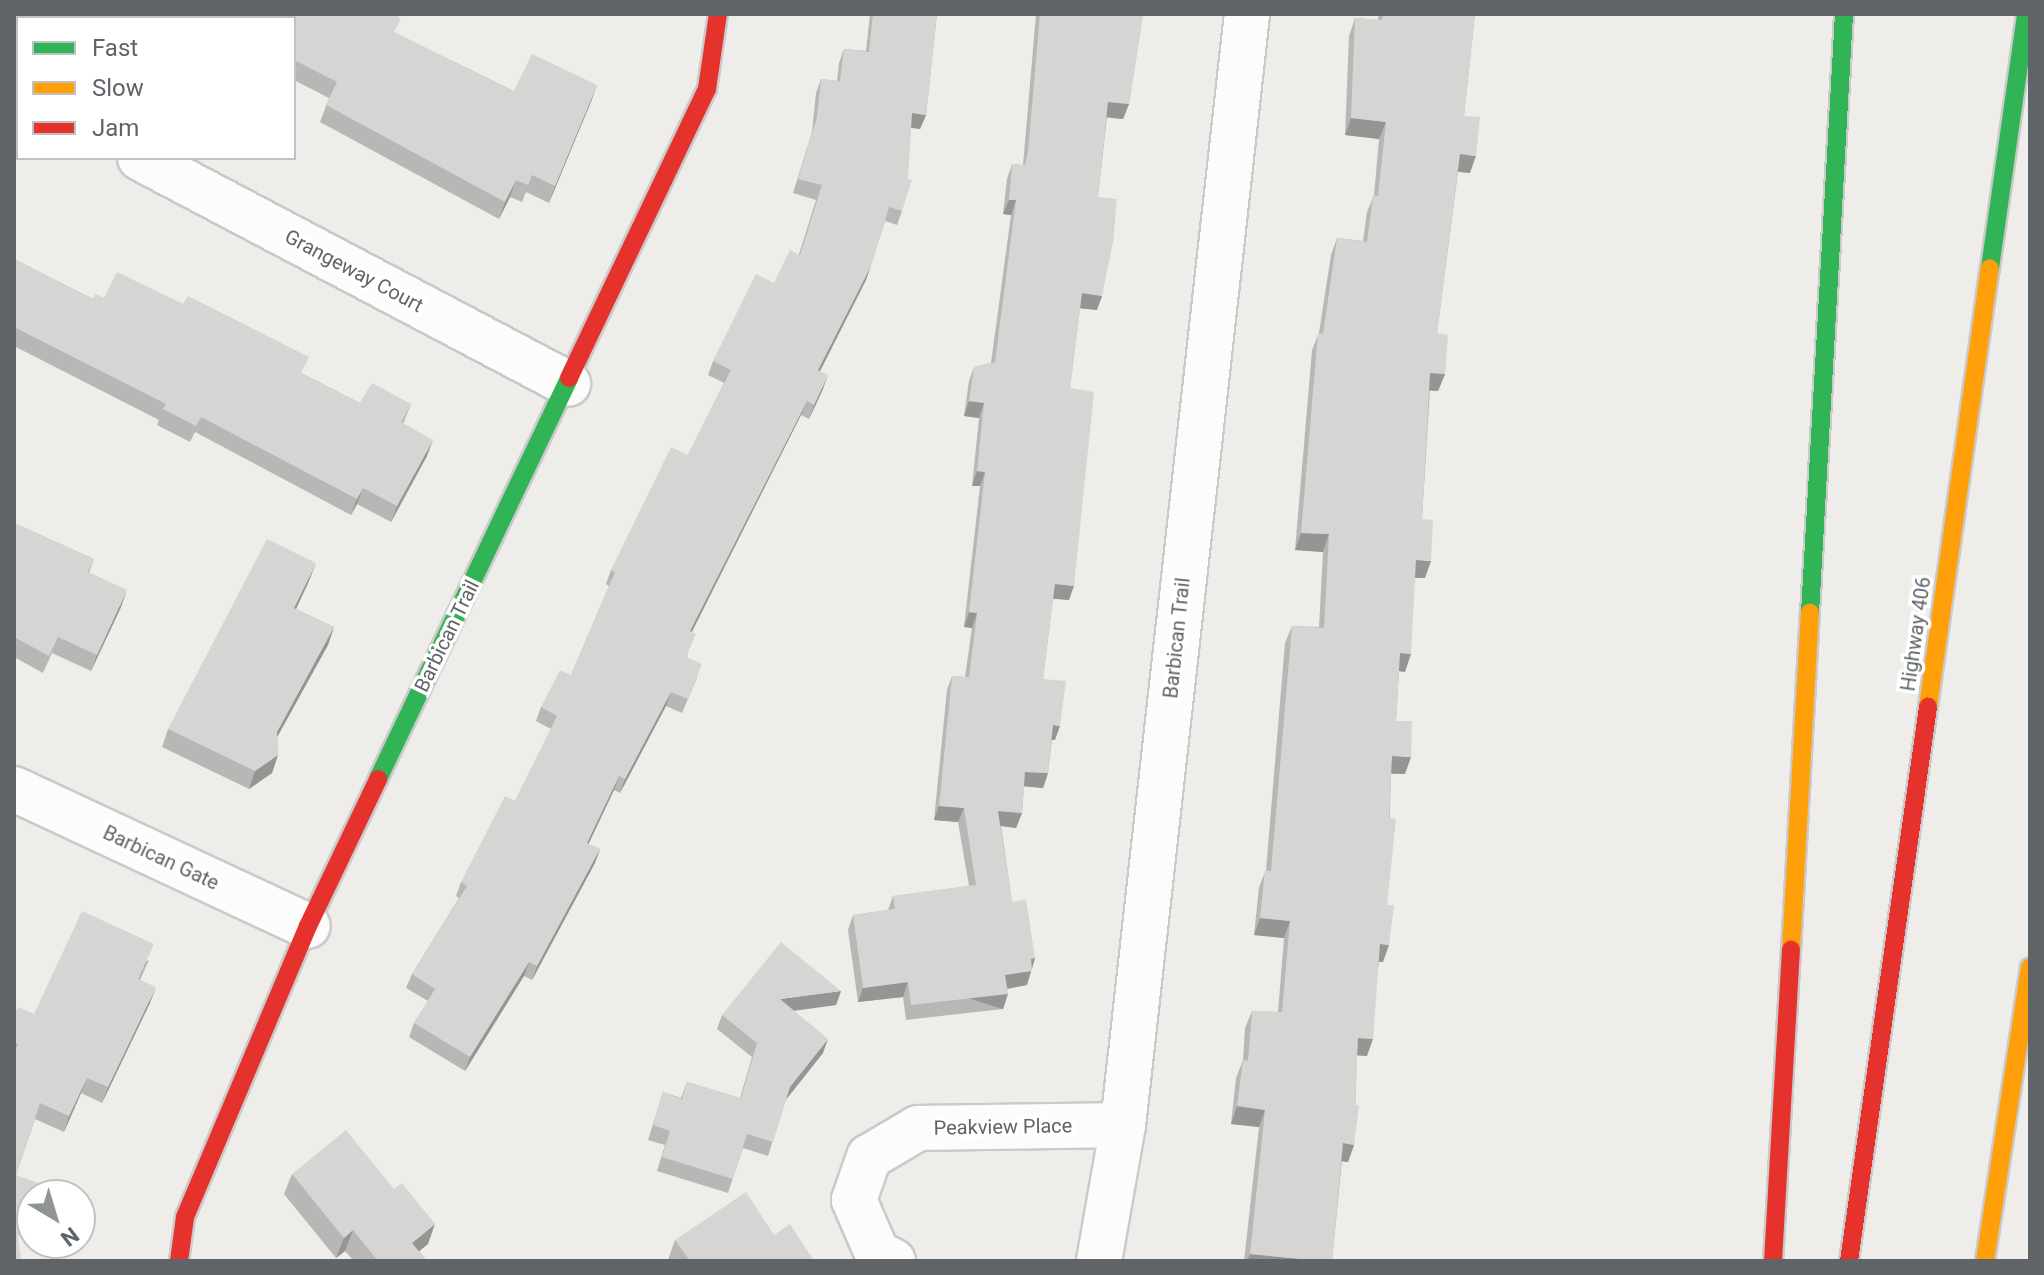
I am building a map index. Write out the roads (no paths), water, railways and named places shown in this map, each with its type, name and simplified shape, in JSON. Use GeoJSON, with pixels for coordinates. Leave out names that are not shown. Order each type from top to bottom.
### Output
{"type":"FeatureCollection","features":[{"type":"Feature","properties":{"kind":"main road","name":"Barbican Trail"},"geometry":{"type":"LineString","coordinates":[[179,1261],[185,1217],[308,926],[707,89],[718,14]]}},
{"type":"Feature","properties":{"kind":"main road"},"geometry":{"type":"LineString","coordinates":[[1773,1261],[1844,14]]}},
{"type":"Feature","properties":{"kind":"main road","name":"Highway 406"},"geometry":{"type":"LineString","coordinates":[[1849,1261],[2026,14]]}},
{"type":"Feature","properties":{"kind":"main road"},"geometry":{"type":"LineString","coordinates":[[1985,1261],[2030,967]]}},
{"type":"Feature","properties":{"kind":"street","name":"Barbican Trail"},"geometry":{"type":"LineString","coordinates":[[1099,1261],[1123,1125],[1247,14]]}},
{"type":"Feature","properties":{"kind":"street","name":"Grangeway Court"},"geometry":{"type":"LineString","coordinates":[[144,160],[568,384]]}},
{"type":"Feature","properties":{"kind":"street","name":"Barbican Gate"},"geometry":{"type":"LineString","coordinates":[[14,789],[308,926]]}},
{"type":"Feature","properties":{"kind":"street","name":"Peakview Place"},"geometry":{"type":"LineString","coordinates":[[893,1261],[877,1253],[854,1200],[869,1157],[906,1135],[918,1128],[1123,1125]]}}]}
